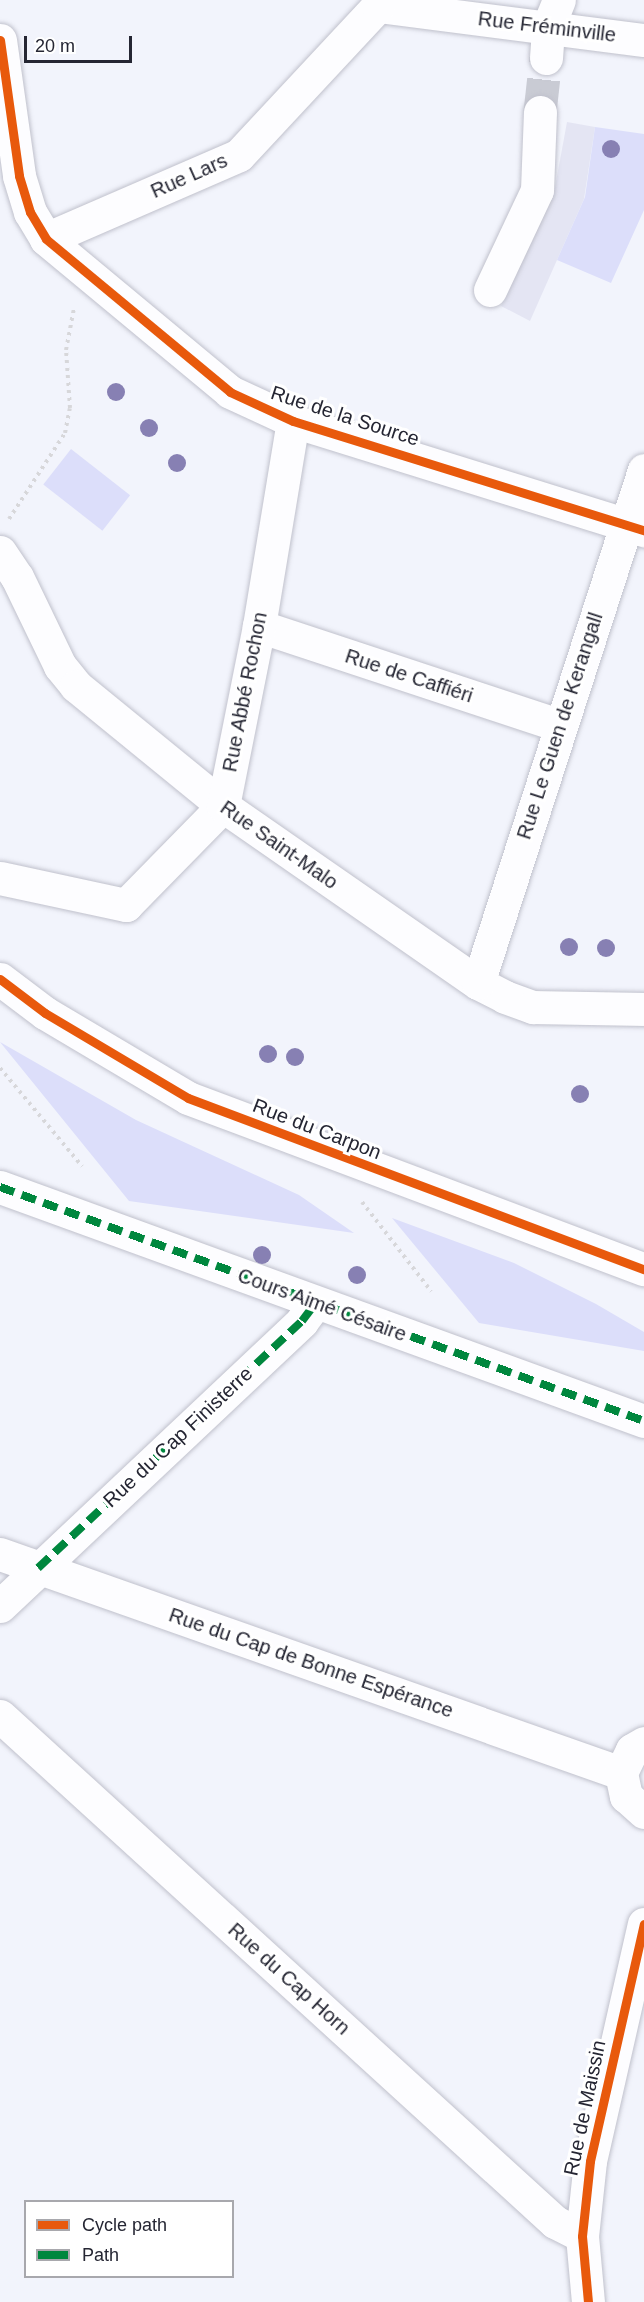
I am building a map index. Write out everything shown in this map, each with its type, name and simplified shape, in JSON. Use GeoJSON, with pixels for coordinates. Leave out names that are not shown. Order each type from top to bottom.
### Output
{"type":"FeatureCollection","features":[{"type":"Feature","properties":{"kind":"street","name":"Rue Fréminville"},"geometry":{"type":"LineString","coordinates":[[378,3],[644,40]]}},
{"type":"Feature","properties":{"kind":"street","name":"Rue Lars"},"geometry":{"type":"LineString","coordinates":[[46,239],[238,154],[378,3]]}},
{"type":"Feature","properties":{"kind":"street","name":"Rue de la Source"},"geometry":{"type":"LineString","coordinates":[[0,40],[19,176],[30,212],[46,239],[230,392],[293,421],[635,527]]}},
{"type":"Feature","properties":{"kind":"street"},"geometry":{"type":"LineString","coordinates":[[490,290],[537,190],[540,112]]}},
{"type":"Feature","properties":{"kind":"street","name":"Rue Abbé Rochon"},"geometry":{"type":"LineString","coordinates":[[223,806],[259,626],[293,421]]}},
{"type":"Feature","properties":{"kind":"street","name":"Rue Le Guen de Kerangall"},"geometry":{"type":"LineString","coordinates":[[478,983],[559,725],[635,527],[644,470]]}},
{"type":"Feature","properties":{"kind":"street","name":"Rue Saint-Malo"},"geometry":{"type":"LineString","coordinates":[[3,537],[17,577],[60,666],[76,686],[223,806],[478,983],[533,1007],[644,1009]]}},
{"type":"Feature","properties":{"kind":"street","name":"Rue de Caffiéri"},"geometry":{"type":"LineString","coordinates":[[259,626],[559,725]]}},
{"type":"Feature","properties":{"kind":"street"},"geometry":{"type":"LineString","coordinates":[[0,878],[126,905],[223,806]]}},
{"type":"Feature","properties":{"kind":"street","name":"Rue du Carpon"},"geometry":{"type":"LineString","coordinates":[[0,979],[45,1013],[188,1098],[644,1269]]}},
{"type":"Feature","properties":{"kind":"street","name":"Cours Aimé Césaire"},"geometry":{"type":"LineString","coordinates":[[0,1187],[315,1304],[644,1420]]}},
{"type":"Feature","properties":{"kind":"street","name":"Rue du Cap Finisterre"},"geometry":{"type":"LineString","coordinates":[[0,1606],[302,1321],[315,1304]]}},
{"type":"Feature","properties":{"kind":"street","name":"Rue du Cap de Bonne Espérance"},"geometry":{"type":"LineString","coordinates":[[0,1554],[621,1773]]}},
{"type":"Feature","properties":{"kind":"street","name":"Rue du Cap Horn"},"geometry":{"type":"LineString","coordinates":[[0,1716],[555,2222],[582,2236]]}},
{"type":"Feature","properties":{"kind":"street"},"geometry":{"type":"LineString","coordinates":[[644,1743],[632,1750],[621,1773],[626,1797],[644,1812]]}},
{"type":"Feature","properties":{"kind":"street","name":"Rue de Maissin"},"geometry":{"type":"LineString","coordinates":[[588,2302],[582,2236],[590,2161],[644,1924]]}},
{"type":"Feature","properties":{"kind":"path"},"geometry":{"type":"LineString","coordinates":[[3,537],[65,432],[70,408],[66,350],[74,308],[92,279]]}},
{"type":"Feature","properties":{"kind":"path"},"geometry":{"type":"LineString","coordinates":[[0,1068],[82,1166]]}},
{"type":"Feature","properties":{"kind":"path"},"geometry":{"type":"LineString","coordinates":[[363,1203],[431,1292]]}},
{"type":"Feature","properties":{"kind":"shaded area"},"geometry":{"type":"Polygon","coordinates":[[[567,122],[595,127],[584,199],[530,321],[501,306],[554,193],[567,122]]]}},
{"type":"Feature","properties":{"kind":"shaded area"},"geometry":{"type":"Polygon","coordinates":[[[595,127],[644,134],[644,210],[611,283],[557,260],[585,197],[595,127]]]}},
{"type":"Feature","properties":{"kind":"shaded area"},"geometry":{"type":"Polygon","coordinates":[[[71,449],[130,495],[102,531],[43,484],[71,449]]]}},
{"type":"Feature","properties":{"kind":"shaded area"},"geometry":{"type":"Polygon","coordinates":[[[0,1042],[136,1120],[299,1195],[354,1233],[129,1201],[0,1042]]]}},
{"type":"Feature","properties":{"kind":"shaded area"},"geometry":{"type":"Polygon","coordinates":[[[392,1218],[514,1263],[596,1304],[644,1332],[644,1351],[479,1323],[392,1218]]]}},
{"type":"Feature","properties":{"kind":"tunnel"},"geometry":{"type":"LineString","coordinates":[[540,112],[546,58]]}},
{"type":"Feature","properties":{"kind":"marked path"},"geometry":{"type":"LineString","coordinates":[[0,1187],[644,1421]]}},
{"type":"Feature","properties":{"kind":"marked path"},"geometry":{"type":"LineString","coordinates":[[38,1568],[302,1321],[315,1304]]}},
{"type":"Feature","properties":{"kind":"cycle path"},"geometry":{"type":"LineString","coordinates":[[0,40],[19,176],[30,212],[46,239],[230,392],[293,421],[644,530]]}},
{"type":"Feature","properties":{"kind":"cycle path"},"geometry":{"type":"LineString","coordinates":[[0,979],[45,1013],[188,1098],[644,1269]]}},
{"type":"Feature","properties":{"kind":"cycle path"},"geometry":{"type":"LineString","coordinates":[[588,2302],[582,2236],[590,2161],[644,1924]]}}]}
